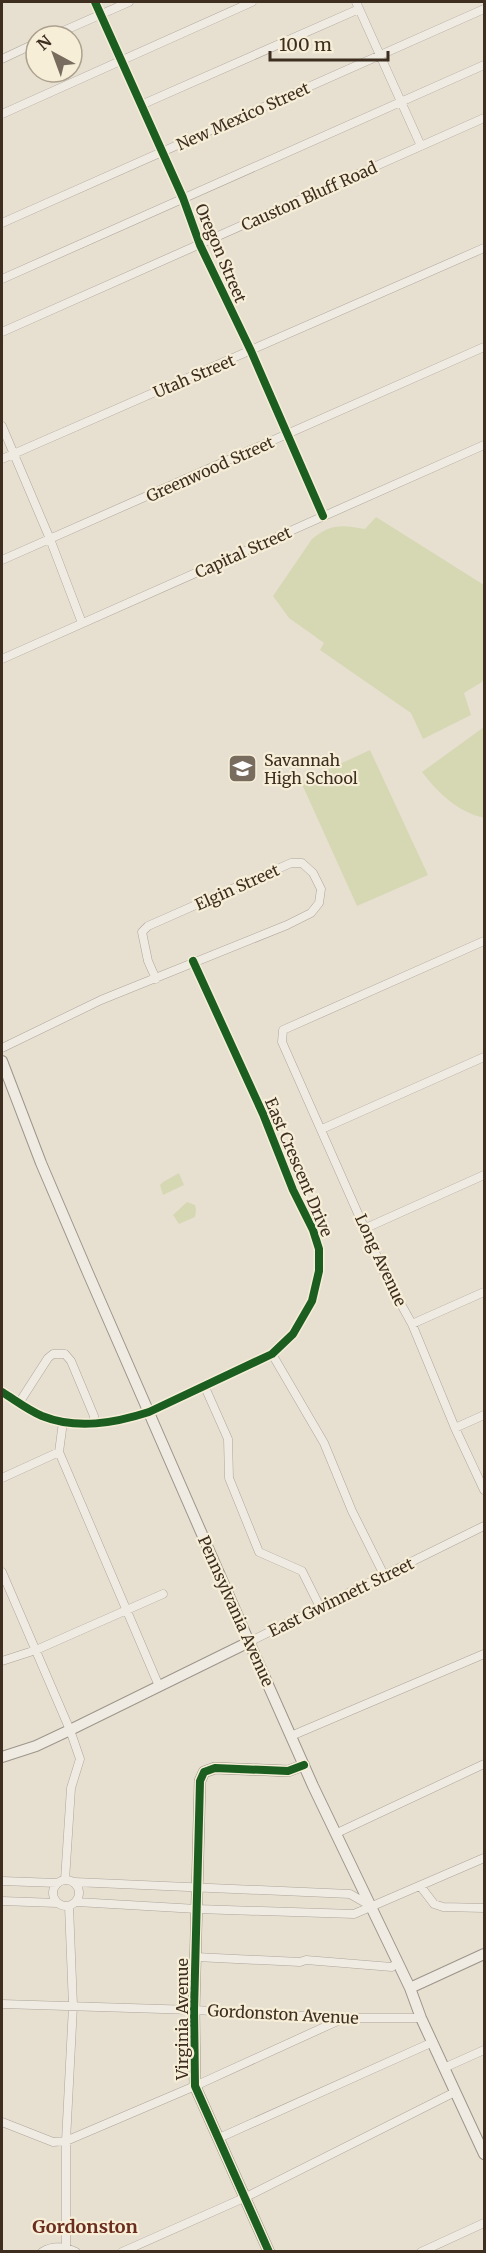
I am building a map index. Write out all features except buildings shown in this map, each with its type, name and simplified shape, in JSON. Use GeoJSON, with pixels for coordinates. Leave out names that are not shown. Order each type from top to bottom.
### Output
{"type":"FeatureCollection","features":[{"type":"Feature","properties":{"kind":"main road","name":"Pennsylvania Avenue"},"geometry":{"type":"LineString","coordinates":[[2,1061],[41,1163],[249,1642],[304,1766],[398,1962],[421,2018],[483,2148]]}},
{"type":"Feature","properties":{"kind":"main road","name":"East Gwinnett Street"},"geometry":{"type":"LineString","coordinates":[[2,1757],[36,1746],[249,1642]]}},
{"type":"Feature","properties":{"kind":"main road","name":"Virginia Avenue"},"geometry":{"type":"LineString","coordinates":[[269,2252],[195,2086],[194,2010],[200,1781],[204,1772],[215,1768],[288,1771],[304,1766]]}},
{"type":"Feature","properties":{"kind":"main road"},"geometry":{"type":"LineString","coordinates":[[410,1988],[484,1954]]}},
{"type":"Feature","properties":{"kind":"street","name":"Oregon Street"},"geometry":{"type":"LineString","coordinates":[[95,2],[183,198],[200,245],[289,434],[323,516]]}},
{"type":"Feature","properties":{"kind":"street"},"geometry":{"type":"LineString","coordinates":[[78,24],[129,2]]}},
{"type":"Feature","properties":{"kind":"street"},"geometry":{"type":"LineString","coordinates":[[2,114],[252,2]]}},
{"type":"Feature","properties":{"kind":"street"},"geometry":{"type":"LineString","coordinates":[[141,105],[357,5],[421,146]]}},
{"type":"Feature","properties":{"kind":"street","name":"New Mexico Street"},"geometry":{"type":"LineString","coordinates":[[2,223],[484,9]]}},
{"type":"Feature","properties":{"kind":"street"},"geometry":{"type":"LineString","coordinates":[[2,59],[24,49]]}},
{"type":"Feature","properties":{"kind":"street"},"geometry":{"type":"LineString","coordinates":[[2,279],[484,65]]}},
{"type":"Feature","properties":{"kind":"street","name":"Causton Bluff Road"},"geometry":{"type":"LineString","coordinates":[[2,332],[484,118]]}},
{"type":"Feature","properties":{"kind":"street","name":"Utah Street"},"geometry":{"type":"LineString","coordinates":[[2,459],[484,248]]}},
{"type":"Feature","properties":{"kind":"street","name":"Greenwood Street"},"geometry":{"type":"LineString","coordinates":[[2,560],[484,347]]}},
{"type":"Feature","properties":{"kind":"street"},"geometry":{"type":"LineString","coordinates":[[2,426],[50,539],[82,623]]}},
{"type":"Feature","properties":{"kind":"street","name":"Capital Street"},"geometry":{"type":"LineString","coordinates":[[2,659],[484,445]]}},
{"type":"Feature","properties":{"kind":"street","name":"Elgin Street"},"geometry":{"type":"LineString","coordinates":[[2,1048],[56,1020],[156,979],[193,961],[258,937],[311,913],[319,903],[321,890],[314,873],[303,863],[291,863],[148,926],[142,932],[142,943],[156,979]]}},
{"type":"Feature","properties":{"kind":"street","name":"Long Avenue"},"geometry":{"type":"LineString","coordinates":[[484,941],[283,1030],[282,1042],[484,1490]]}},
{"type":"Feature","properties":{"kind":"street","name":"East Crescent Drive"},"geometry":{"type":"LineString","coordinates":[[2,1392],[43,1417],[63,1422],[102,1424],[149,1412],[272,1354],[293,1334],[312,1301],[319,1271],[319,1249],[313,1230],[293,1190],[263,1114],[193,961]]}},
{"type":"Feature","properties":{"kind":"street"},"geometry":{"type":"LineString","coordinates":[[322,1129],[484,1057]]}},
{"type":"Feature","properties":{"kind":"street"},"geometry":{"type":"LineString","coordinates":[[366,1228],[484,1176]]}},
{"type":"Feature","properties":{"kind":"street"},"geometry":{"type":"LineString","coordinates":[[411,1324],[484,1292]]}},
{"type":"Feature","properties":{"kind":"street"},"geometry":{"type":"LineString","coordinates":[[19,1403],[48,1358],[53,1354],[65,1354],[71,1361],[94,1416],[94,1423]]}},
{"type":"Feature","properties":{"kind":"street"},"geometry":{"type":"LineString","coordinates":[[272,1354],[324,1443],[352,1511],[384,1575]]}},
{"type":"Feature","properties":{"kind":"street"},"geometry":{"type":"LineString","coordinates":[[204,1385],[228,1439],[228,1466],[233,1489],[259,1552],[302,1570],[320,1607]]}},
{"type":"Feature","properties":{"kind":"street"},"geometry":{"type":"LineString","coordinates":[[455,1428],[484,1414]]}},
{"type":"Feature","properties":{"kind":"street"},"geometry":{"type":"LineString","coordinates":[[63,1422],[59,1452],[159,1686]]}},
{"type":"Feature","properties":{"kind":"street"},"geometry":{"type":"LineString","coordinates":[[2,1478],[59,1452]]}},
{"type":"Feature","properties":{"kind":"street","name":"East Gwinnett Street"},"geometry":{"type":"LineString","coordinates":[[249,1642],[484,1526]]}},
{"type":"Feature","properties":{"kind":"street"},"geometry":{"type":"LineString","coordinates":[[2,1572],[70,1730],[80,1759],[71,1788],[65,1882],[53,1891],[57,1903]]}},
{"type":"Feature","properties":{"kind":"street"},"geometry":{"type":"LineString","coordinates":[[2,1661],[36,1650],[164,1594]]}},
{"type":"Feature","properties":{"kind":"street"},"geometry":{"type":"LineString","coordinates":[[291,1736],[483,1658]]}},
{"type":"Feature","properties":{"kind":"street"},"geometry":{"type":"LineString","coordinates":[[336,1833],[484,1764]]}},
{"type":"Feature","properties":{"kind":"street"},"geometry":{"type":"LineString","coordinates":[[2,1901],[354,1914],[484,1858]]}},
{"type":"Feature","properties":{"kind":"street"},"geometry":{"type":"LineString","coordinates":[[2,1881],[350,1894],[372,1907]]}},
{"type":"Feature","properties":{"kind":"street"},"geometry":{"type":"LineString","coordinates":[[65,1882],[79,1889],[73,1904],[73,2006],[66,2141],[66,2247]]}},
{"type":"Feature","properties":{"kind":"street"},"geometry":{"type":"LineString","coordinates":[[421,1887],[434,1904],[443,1907],[484,1908]]}},
{"type":"Feature","properties":{"kind":"street"},"geometry":{"type":"LineString","coordinates":[[196,1956],[300,1962],[306,1960],[392,1967],[398,1962]]}},
{"type":"Feature","properties":{"kind":"street","name":"Gordonston Avenue"},"geometry":{"type":"LineString","coordinates":[[2,2004],[194,2010],[344,2018],[421,2018]]}},
{"type":"Feature","properties":{"kind":"street"},"geometry":{"type":"LineString","coordinates":[[2,2122],[53,2142],[66,2141],[195,2086],[344,2018]]}},
{"type":"Feature","properties":{"kind":"street"},"geometry":{"type":"LineString","coordinates":[[219,2138],[433,2042]]}},
{"type":"Feature","properties":{"kind":"street"},"geometry":{"type":"LineString","coordinates":[[446,2067],[484,2050]]}},
{"type":"Feature","properties":{"kind":"street"},"geometry":{"type":"LineString","coordinates":[[122,2252],[246,2197],[455,2092]]}},
{"type":"Feature","properties":{"kind":"street"},"geometry":{"type":"LineString","coordinates":[[422,2252],[484,2223]]}},
{"type":"Feature","properties":{"kind":"street"},"geometry":{"type":"LineString","coordinates":[[42,2252],[56,2247],[66,2247],[76,2252]]}},
{"type":"Feature","properties":{"kind":"green space"},"geometry":{"type":"Polygon","coordinates":[[[376,517],[484,585],[484,678],[482,682],[464,693],[471,715],[423,739],[411,713],[320,650],[324,643],[289,618],[273,596],[312,539],[325,530],[337,526],[365,529],[376,517]]]}},
{"type":"Feature","properties":{"kind":"green space"},"geometry":{"type":"Polygon","coordinates":[[[484,727],[484,818],[465,811],[449,801],[422,772],[484,727]]]}},
{"type":"Feature","properties":{"kind":"green space"},"geometry":{"type":"Polygon","coordinates":[[[370,750],[428,875],[357,906],[301,782],[370,750]]]}},
{"type":"Feature","properties":{"kind":"green space"},"geometry":{"type":"Polygon","coordinates":[[[179,1173],[184,1185],[163,1195],[160,1185],[179,1173]]]}},
{"type":"Feature","properties":{"kind":"green space"},"geometry":{"type":"Polygon","coordinates":[[[187,1202],[195,1205],[195,1217],[179,1224],[173,1215],[187,1202]]]}},
{"type":"Feature","properties":{"kind":"cycle path"},"geometry":{"type":"LineString","coordinates":[[95,2],[183,198],[200,245],[251,351],[323,516]]}},
{"type":"Feature","properties":{"kind":"cycle path"},"geometry":{"type":"LineString","coordinates":[[2,1392],[42,1416],[69,1423],[109,1422],[136,1416],[272,1354],[293,1334],[312,1301],[319,1271],[319,1249],[313,1230],[293,1190],[263,1114],[193,961]]}},
{"type":"Feature","properties":{"kind":"cycle path"},"geometry":{"type":"LineString","coordinates":[[269,2252],[195,2086],[194,2010],[200,1781],[204,1772],[215,1768],[288,1771],[304,1765]]}},
{"type":"Feature","properties":{"kind":"place","name":"Savannah High School"},"geometry":{"type":"Point","coordinates":[243,769]}},
{"type":"Feature","properties":{"kind":"district","name":"Gordonston"},"geometry":{"type":"Point","coordinates":[85,2226]}}]}
